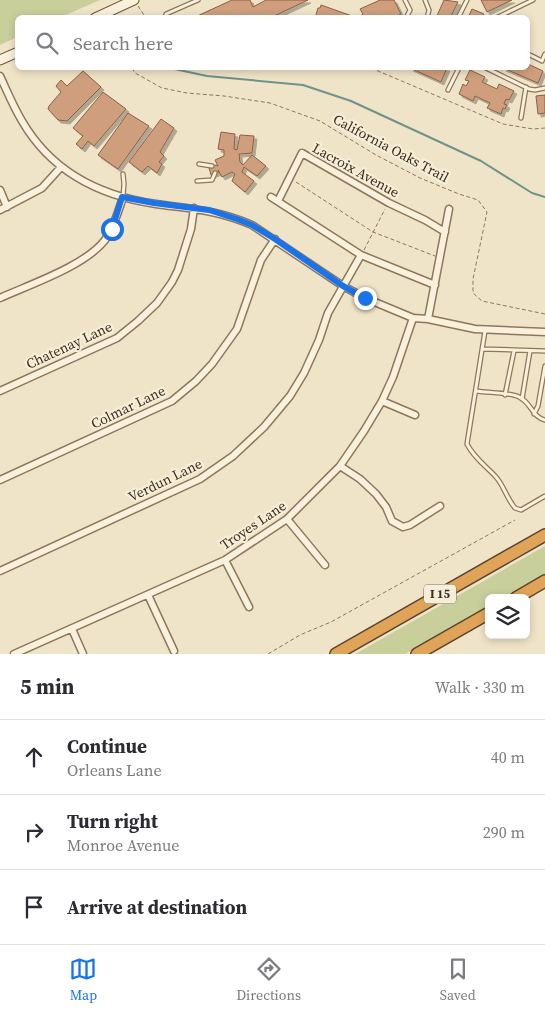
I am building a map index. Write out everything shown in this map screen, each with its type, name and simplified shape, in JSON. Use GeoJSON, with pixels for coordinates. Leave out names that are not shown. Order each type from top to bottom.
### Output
{"type":"FeatureCollection","features":[{"type":"Feature","properties":{"kind":"highway","name":"I 15"},"geometry":{"type":"LineString","coordinates":[[336,654],[545,534]]}},
{"type":"Feature","properties":{"kind":"highway"},"geometry":{"type":"LineString","coordinates":[[523,594],[545,582]]}},
{"type":"Feature","properties":{"kind":"highway"},"geometry":{"type":"LineString","coordinates":[[417,654],[485,615]]}},
{"type":"Feature","properties":{"kind":"main road"},"geometry":{"type":"LineString","coordinates":[[102,15],[134,0]]}},
{"type":"Feature","properties":{"kind":"main road"},"geometry":{"type":"LineString","coordinates":[[0,60],[15,53]]}},
{"type":"Feature","properties":{"kind":"street"},"geometry":{"type":"LineString","coordinates":[[0,76],[22,121],[39,144],[61,167],[78,179],[96,188],[122,197],[209,210],[252,225],[343,286],[365,298],[413,318],[428,319],[475,329],[545,332]]}},
{"type":"Feature","properties":{"kind":"street","name":"Lacroix Avenue"},"geometry":{"type":"LineString","coordinates":[[278,201],[302,153],[389,203],[445,232]]}},
{"type":"Feature","properties":{"kind":"street"},"geometry":{"type":"LineString","coordinates":[[0,210],[42,188],[61,167]]}},
{"type":"Feature","properties":{"kind":"street"},"geometry":{"type":"LineString","coordinates":[[0,190],[8,206]]}},
{"type":"Feature","properties":{"kind":"street"},"geometry":{"type":"LineString","coordinates":[[0,298],[84,260],[106,239],[112,229],[122,197]]}},
{"type":"Feature","properties":{"kind":"street"},"geometry":{"type":"LineString","coordinates":[[271,197],[362,255],[435,285]]}},
{"type":"Feature","properties":{"kind":"street","name":"Chatenay Lane"},"geometry":{"type":"LineString","coordinates":[[0,391],[118,338],[138,321],[157,303],[178,270],[191,229],[194,208]]}},
{"type":"Feature","properties":{"kind":"street"},"geometry":{"type":"LineString","coordinates":[[428,319],[449,209]]}},
{"type":"Feature","properties":{"kind":"street","name":"Colmar Lane"},"geometry":{"type":"LineString","coordinates":[[0,480],[172,401],[196,381],[212,364],[237,329],[262,260],[275,239]]}},
{"type":"Feature","properties":{"kind":"street","name":"Verdun Lane"},"geometry":{"type":"LineString","coordinates":[[0,571],[200,479],[233,456],[264,427],[290,396],[304,373],[328,314],[362,255]]}},
{"type":"Feature","properties":{"kind":"street","name":"Troyes Lane"},"geometry":{"type":"LineString","coordinates":[[14,654],[225,560],[287,519],[340,466],[364,432],[382,401],[413,318]]}},
{"type":"Feature","properties":{"kind":"street"},"geometry":{"type":"LineString","coordinates":[[382,401],[415,415]]}},
{"type":"Feature","properties":{"kind":"street"},"geometry":{"type":"LineString","coordinates":[[340,466],[360,479],[376,494],[392,521],[403,527],[410,525],[440,506]]}},
{"type":"Feature","properties":{"kind":"street"},"geometry":{"type":"LineString","coordinates":[[287,519],[325,565]]}},
{"type":"Feature","properties":{"kind":"street"},"geometry":{"type":"LineString","coordinates":[[225,560],[249,607]]}},
{"type":"Feature","properties":{"kind":"street"},"geometry":{"type":"LineString","coordinates":[[148,594],[174,651]]}},
{"type":"Feature","properties":{"kind":"street"},"geometry":{"type":"LineString","coordinates":[[72,629],[83,654]]}},
{"type":"Feature","properties":{"kind":"lane"},"geometry":{"type":"LineString","coordinates":[[166,15],[198,0]]}},
{"type":"Feature","properties":{"kind":"lane"},"geometry":{"type":"LineString","coordinates":[[406,0],[410,10],[408,15]]}},
{"type":"Feature","properties":{"kind":"lane"},"geometry":{"type":"LineString","coordinates":[[425,0],[429,10],[428,15]]}},
{"type":"Feature","properties":{"kind":"lane"},"geometry":{"type":"LineString","coordinates":[[460,15],[467,0]]}},
{"type":"Feature","properties":{"kind":"lane"},"geometry":{"type":"LineString","coordinates":[[502,15],[533,0]]}},
{"type":"Feature","properties":{"kind":"lane"},"geometry":{"type":"LineString","coordinates":[[530,55],[542,61],[545,54]]}},
{"type":"Feature","properties":{"kind":"lane"},"geometry":{"type":"LineString","coordinates":[[448,90],[458,70]]}},
{"type":"Feature","properties":{"kind":"lane"},"geometry":{"type":"LineString","coordinates":[[490,70],[535,90],[545,88]]}},
{"type":"Feature","properties":{"kind":"lane"},"geometry":{"type":"LineString","coordinates":[[521,118],[526,87]]}},
{"type":"Feature","properties":{"kind":"lane"},"geometry":{"type":"LineString","coordinates":[[199,164],[212,166]]}},
{"type":"Feature","properties":{"kind":"lane"},"geometry":{"type":"LineString","coordinates":[[197,181],[212,180],[215,173]]}},
{"type":"Feature","properties":{"kind":"lane"},"geometry":{"type":"LineString","coordinates":[[122,197],[123,174]]}},
{"type":"Feature","properties":{"kind":"lane"},"geometry":{"type":"LineString","coordinates":[[485,330],[468,444],[470,450],[483,466],[498,478],[515,508],[521,510],[545,496]]}},
{"type":"Feature","properties":{"kind":"lane"},"geometry":{"type":"LineString","coordinates":[[483,349],[545,351]]}},
{"type":"Feature","properties":{"kind":"lane"},"geometry":{"type":"LineString","coordinates":[[505,395],[514,351]]}},
{"type":"Feature","properties":{"kind":"lane"},"geometry":{"type":"LineString","coordinates":[[522,399],[530,351]]}},
{"type":"Feature","properties":{"kind":"lane"},"geometry":{"type":"LineString","coordinates":[[534,414],[538,406],[545,366]]}},
{"type":"Feature","properties":{"kind":"lane"},"geometry":{"type":"LineString","coordinates":[[476,391],[518,396],[534,414],[545,420]]}},
{"type":"Feature","properties":{"kind":"path"},"geometry":{"type":"LineString","coordinates":[[134,0],[144,15]]}},
{"type":"Feature","properties":{"kind":"path","name":"California Oaks Trail"},"geometry":{"type":"LineString","coordinates":[[133,70],[135,73],[162,88],[187,93],[270,103],[320,121],[376,155],[420,178],[478,200],[487,212],[473,279],[474,293],[482,301],[545,314]]}},
{"type":"Feature","properties":{"kind":"path"},"geometry":{"type":"LineString","coordinates":[[376,70],[503,124],[533,130],[545,128]]}},
{"type":"Feature","properties":{"kind":"path"},"geometry":{"type":"LineString","coordinates":[[289,178],[373,232],[440,258]]}},
{"type":"Feature","properties":{"kind":"path"},"geometry":{"type":"LineString","coordinates":[[362,255],[389,203]]}},
{"type":"Feature","properties":{"kind":"path"},"geometry":{"type":"LineString","coordinates":[[268,654],[300,635],[331,622],[515,520]]}},
{"type":"Feature","properties":{"kind":"green space"},"geometry":{"type":"Polygon","coordinates":[[[0,0],[100,0],[66,15],[15,15],[15,38],[0,45],[0,0]]]}},
{"type":"Feature","properties":{"kind":"green space"},"geometry":{"type":"Polygon","coordinates":[[[545,546],[545,575],[511,594],[485,594],[485,608],[405,654],[355,654],[545,546]]]}},
{"type":"Feature","properties":{"kind":"building"},"geometry":{"type":"Polygon","coordinates":[[[232,0],[250,0],[253,7],[266,0],[308,0],[276,15],[200,15],[232,0]]]}},
{"type":"Feature","properties":{"kind":"building"},"geometry":{"type":"Polygon","coordinates":[[[380,0],[394,0],[401,14],[362,15],[360,9],[380,0]]]}},
{"type":"Feature","properties":{"kind":"building"},"geometry":{"type":"Polygon","coordinates":[[[444,0],[458,2],[452,15],[437,15],[444,0]]]}},
{"type":"Feature","properties":{"kind":"building"},"geometry":{"type":"Polygon","coordinates":[[[481,0],[512,0],[487,12],[481,0]]]}},
{"type":"Feature","properties":{"kind":"building"},"geometry":{"type":"Polygon","coordinates":[[[321,5],[349,15],[316,15],[318,8],[321,5]]]}},
{"type":"Feature","properties":{"kind":"building"},"geometry":{"type":"Polygon","coordinates":[[[472,9],[484,14],[484,15],[469,15],[472,9]]]}},
{"type":"Feature","properties":{"kind":"building"},"geometry":{"type":"Polygon","coordinates":[[[530,65],[543,71],[538,83],[508,70],[530,70],[530,65]]]}},
{"type":"Feature","properties":{"kind":"building"},"geometry":{"type":"Polygon","coordinates":[[[414,70],[446,70],[441,82],[414,70]]]}},
{"type":"Feature","properties":{"kind":"building"},"geometry":{"type":"Polygon","coordinates":[[[470,70],[485,77],[482,82],[497,89],[499,84],[514,91],[509,100],[506,99],[504,104],[507,105],[505,109],[503,108],[501,114],[487,108],[490,103],[475,96],[473,101],[459,94],[463,84],[466,86],[469,81],[465,80],[470,70]]]}},
{"type":"Feature","properties":{"kind":"building"},"geometry":{"type":"Polygon","coordinates":[[[83,71],[101,87],[67,121],[58,120],[48,109],[61,92],[56,86],[61,80],[67,86],[83,71]]]}},
{"type":"Feature","properties":{"kind":"building"},"geometry":{"type":"Polygon","coordinates":[[[103,92],[126,109],[94,146],[88,141],[82,149],[76,144],[83,136],[73,128],[103,92]]]}},
{"type":"Feature","properties":{"kind":"building"},"geometry":{"type":"Polygon","coordinates":[[[545,95],[545,113],[538,114],[536,96],[545,95]]]}},
{"type":"Feature","properties":{"kind":"building"},"geometry":{"type":"Polygon","coordinates":[[[128,113],[149,126],[118,169],[98,155],[128,113]]]}},
{"type":"Feature","properties":{"kind":"building"},"geometry":{"type":"Polygon","coordinates":[[[161,119],[174,128],[160,152],[164,156],[159,162],[162,164],[157,173],[148,166],[142,172],[129,162],[161,119]]]}},
{"type":"Feature","properties":{"kind":"building"},"geometry":{"type":"Polygon","coordinates":[[[221,132],[235,134],[234,149],[237,150],[240,135],[254,136],[252,153],[239,154],[240,162],[243,165],[252,155],[266,166],[257,176],[244,167],[242,172],[254,181],[245,192],[232,181],[235,174],[232,172],[222,177],[218,170],[219,172],[211,175],[209,168],[218,166],[215,160],[224,156],[224,150],[218,149],[221,132]]]}},
{"type":"Feature","properties":{"kind":"waterway"},"geometry":{"type":"LineString","coordinates":[[179,70],[207,76],[303,85],[351,101],[481,161],[532,193],[545,197]]}},
{"type":"Feature","properties":{"kind":"route"},"geometry":{"type":"LineString","coordinates":[[112,229],[122,197],[209,210],[252,225],[343,286],[365,298]]}}]}
